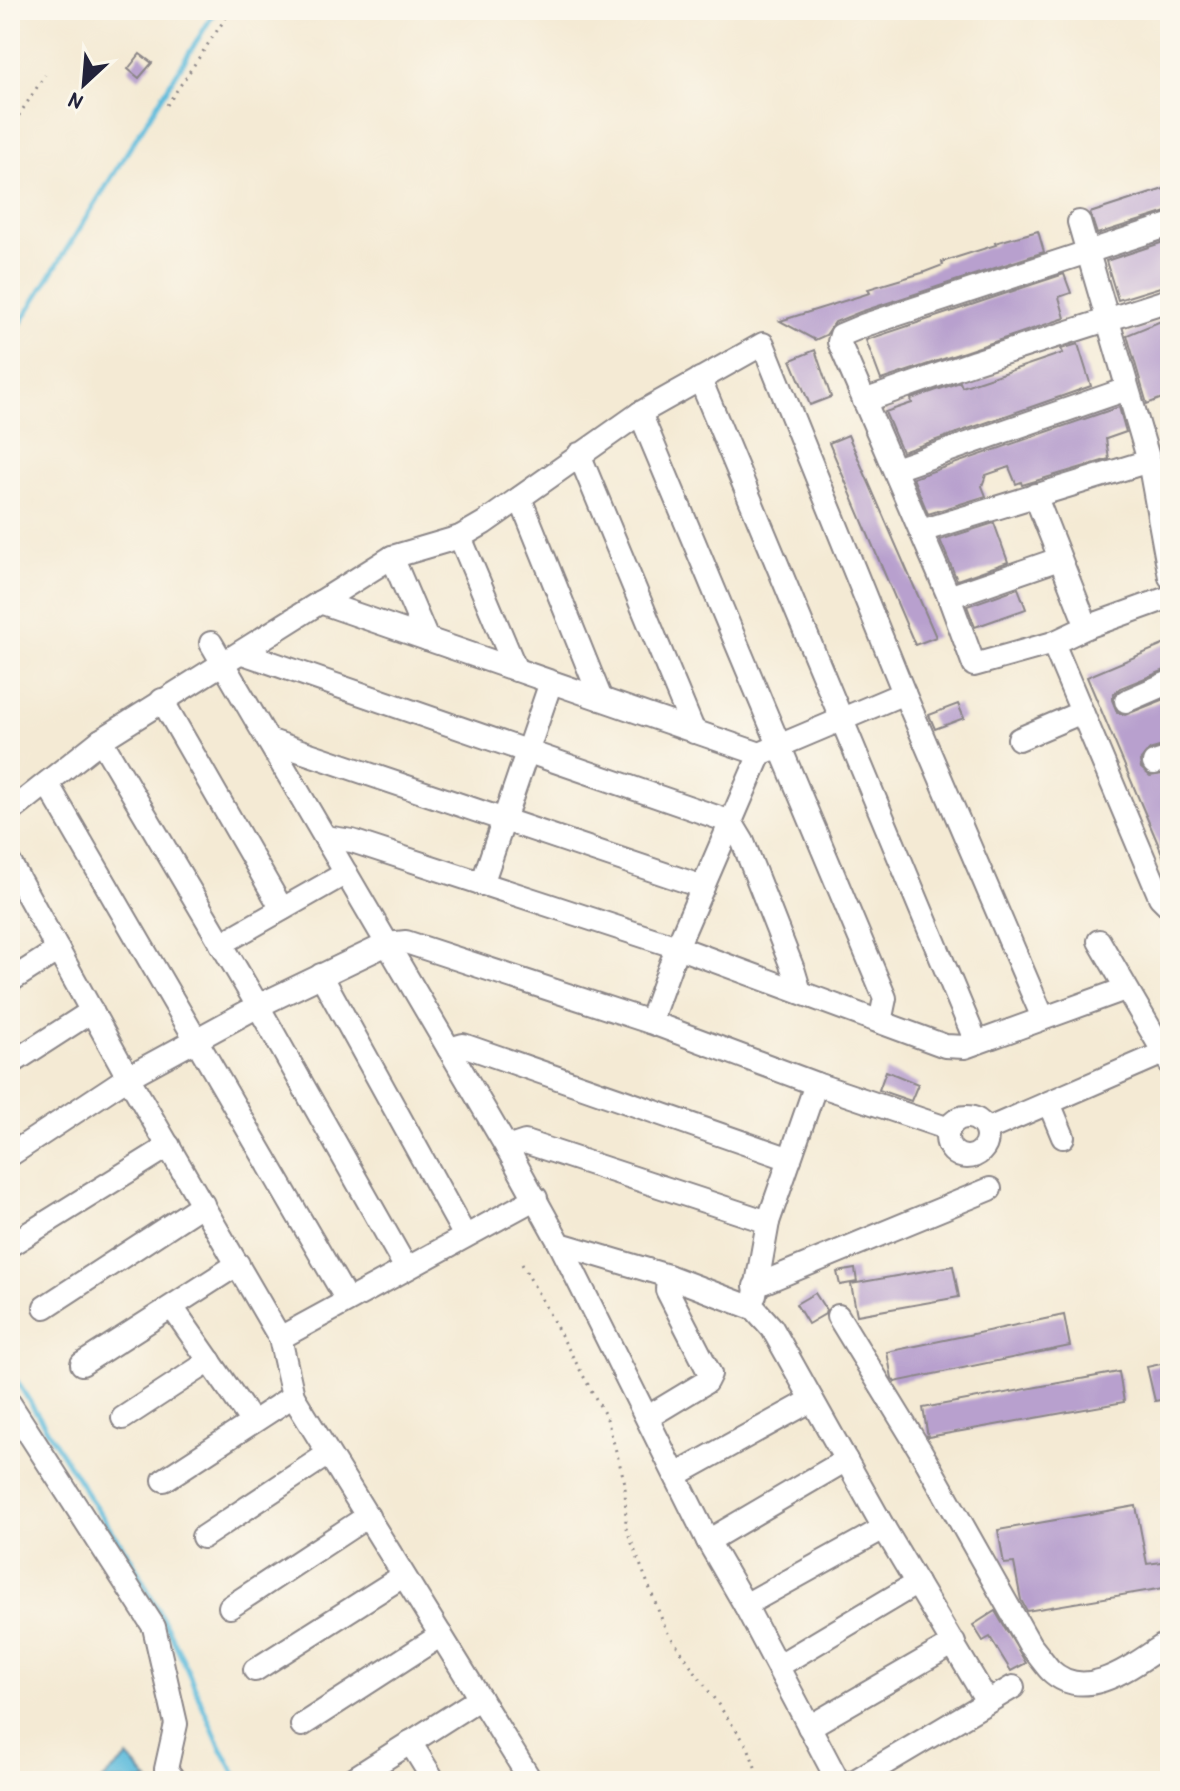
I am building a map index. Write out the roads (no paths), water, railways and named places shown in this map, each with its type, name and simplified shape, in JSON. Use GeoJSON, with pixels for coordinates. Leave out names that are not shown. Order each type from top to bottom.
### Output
{"type":"FeatureCollection","features":[{"type":"Feature","properties":{"kind":"street"},"geometry":{"type":"LineString","coordinates":[[1079,222],[1149,461],[1170,577]]}},
{"type":"Feature","properties":{"kind":"street"},"geometry":{"type":"LineString","coordinates":[[1170,225],[841,335],[839,342],[949,597],[974,665],[1053,643],[1087,627],[1170,597]]}},
{"type":"Feature","properties":{"kind":"street"},"geometry":{"type":"LineString","coordinates":[[864,401],[975,362],[1170,301]]}},
{"type":"Feature","properties":{"kind":"street"},"geometry":{"type":"LineString","coordinates":[[10,812],[101,740],[392,557],[460,537],[640,413],[763,344],[904,693],[1043,1018]]}},
{"type":"Feature","properties":{"kind":"street"},"geometry":{"type":"LineString","coordinates":[[700,379],[976,1042]]}},
{"type":"Feature","properties":{"kind":"street"},"geometry":{"type":"LineString","coordinates":[[895,469],[1127,389]]}},
{"type":"Feature","properties":{"kind":"street"},"geometry":{"type":"LineString","coordinates":[[640,413],[769,750],[885,998],[880,1022]]}},
{"type":"Feature","properties":{"kind":"street"},"geometry":{"type":"LineString","coordinates":[[579,454],[694,732]]}},
{"type":"Feature","properties":{"kind":"street"},"geometry":{"type":"LineString","coordinates":[[921,531],[1149,461]]}},
{"type":"Feature","properties":{"kind":"street"},"geometry":{"type":"LineString","coordinates":[[1035,495],[1087,627]]}},
{"type":"Feature","properties":{"kind":"street"},"geometry":{"type":"LineString","coordinates":[[520,498],[601,699]]}},
{"type":"Feature","properties":{"kind":"street"},"geometry":{"type":"LineString","coordinates":[[460,537],[516,670]]}},
{"type":"Feature","properties":{"kind":"street"},"geometry":{"type":"LineString","coordinates":[[392,557],[427,639]]}},
{"type":"Feature","properties":{"kind":"street"},"geometry":{"type":"LineString","coordinates":[[949,597],[1059,559]]}},
{"type":"Feature","properties":{"kind":"street"},"geometry":{"type":"LineString","coordinates":[[320,602],[694,732],[769,750],[904,693]]}},
{"type":"Feature","properties":{"kind":"street"},"geometry":{"type":"LineString","coordinates":[[211,643],[233,659],[527,751],[731,822],[743,842],[800,992]]}},
{"type":"Feature","properties":{"kind":"street"},"geometry":{"type":"LineString","coordinates":[[1053,643],[1160,897],[1170,907]]}},
{"type":"Feature","properties":{"kind":"street"},"geometry":{"type":"LineString","coordinates":[[233,659],[268,740],[536,1198],[708,1541],[838,1781]]}},
{"type":"Feature","properties":{"kind":"street"},"geometry":{"type":"LineString","coordinates":[[482,884],[551,682]]}},
{"type":"Feature","properties":{"kind":"street"},"geometry":{"type":"LineString","coordinates":[[1126,701],[1170,682]]}},
{"type":"Feature","properties":{"kind":"street"},"geometry":{"type":"LineString","coordinates":[[162,700],[282,909]]}},
{"type":"Feature","properties":{"kind":"street"},"geometry":{"type":"LineString","coordinates":[[1019,739],[1082,712]]}},
{"type":"Feature","properties":{"kind":"street"},"geometry":{"type":"LineString","coordinates":[[101,740],[258,1006],[406,1268]]}},
{"type":"Feature","properties":{"kind":"street"},"geometry":{"type":"LineString","coordinates":[[268,740],[703,887]]}},
{"type":"Feature","properties":{"kind":"street"},"geometry":{"type":"LineString","coordinates":[[650,1022],[677,947],[731,822],[769,750]]}},
{"type":"Feature","properties":{"kind":"street"},"geometry":{"type":"LineString","coordinates":[[47,783],[347,1300]]}},
{"type":"Feature","properties":{"kind":"street"},"geometry":{"type":"LineString","coordinates":[[325,837],[352,841],[677,947],[945,1046],[965,1047],[1125,989]]}},
{"type":"Feature","properties":{"kind":"street"},"geometry":{"type":"LineString","coordinates":[[10,863],[16,890],[58,950],[280,1338],[293,1396],[531,1781]]}},
{"type":"Feature","properties":{"kind":"street"},"geometry":{"type":"LineString","coordinates":[[221,944],[346,873]]}},
{"type":"Feature","properties":{"kind":"street"},"geometry":{"type":"LineString","coordinates":[[986,1130],[1168,1056],[1125,989],[1099,941]]}},
{"type":"Feature","properties":{"kind":"street"},"geometry":{"type":"LineString","coordinates":[[10,1155],[128,1077],[258,1006],[387,944],[406,942],[650,1022],[816,1084],[949,1129]]}},
{"type":"Feature","properties":{"kind":"street"},"geometry":{"type":"LineString","coordinates":[[10,981],[58,950]]}},
{"type":"Feature","properties":{"kind":"street"},"geometry":{"type":"LineString","coordinates":[[321,975],[465,1236]]}},
{"type":"Feature","properties":{"kind":"street"},"geometry":{"type":"LineString","coordinates":[[10,1064],[92,1011]]}},
{"type":"Feature","properties":{"kind":"street"},"geometry":{"type":"LineString","coordinates":[[449,1049],[463,1045],[790,1159]]}},
{"type":"Feature","properties":{"kind":"street"},"geometry":{"type":"LineString","coordinates":[[816,1084],[768,1222],[755,1298],[884,1528],[987,1701]]}},
{"type":"Feature","properties":{"kind":"street"},"geometry":{"type":"LineString","coordinates":[[1049,1103],[1063,1137]]}},
{"type":"Feature","properties":{"kind":"street"},"geometry":{"type":"LineString","coordinates":[[971,1117],[983,1124],[986,1130],[987,1143],[979,1153],[981,1172],[951,1148],[949,1129],[958,1119],[971,1117]]}},
{"type":"Feature","properties":{"kind":"street"},"geometry":{"type":"LineString","coordinates":[[507,1148],[525,1142],[768,1222]]}},
{"type":"Feature","properties":{"kind":"street"},"geometry":{"type":"LineString","coordinates":[[10,1245],[169,1146]]}},
{"type":"Feature","properties":{"kind":"street"},"geometry":{"type":"LineString","coordinates":[[560,1244],[755,1298],[981,1172]]}},
{"type":"Feature","properties":{"kind":"street"},"geometry":{"type":"LineString","coordinates":[[280,1338],[536,1198]]}},
{"type":"Feature","properties":{"kind":"street"},"geometry":{"type":"LineString","coordinates":[[45,1307],[203,1204]]}},
{"type":"Feature","properties":{"kind":"street"},"geometry":{"type":"LineString","coordinates":[[82,1364],[238,1264]]}},
{"type":"Feature","properties":{"kind":"street"},"geometry":{"type":"LineString","coordinates":[[648,1417],[706,1382],[710,1374],[667,1290],[668,1276]]}},
{"type":"Feature","properties":{"kind":"street"},"geometry":{"type":"LineString","coordinates":[[172,1307],[252,1422]]}},
{"type":"Feature","properties":{"kind":"street"},"geometry":{"type":"LineString","coordinates":[[838,1316],[920,1450],[1030,1645],[1052,1672],[1071,1681],[1091,1684],[1111,1678],[1170,1641]]}},
{"type":"Feature","properties":{"kind":"street"},"geometry":{"type":"LineString","coordinates":[[123,1418],[210,1361]]}},
{"type":"Feature","properties":{"kind":"street"},"geometry":{"type":"LineString","coordinates":[[164,1480],[293,1396]]}},
{"type":"Feature","properties":{"kind":"street"},"geometry":{"type":"LineString","coordinates":[[676,1475],[812,1400]]}},
{"type":"Feature","properties":{"kind":"street"},"geometry":{"type":"LineString","coordinates":[[10,1404],[154,1627],[176,1724],[166,1769],[175,1781]]}},
{"type":"Feature","properties":{"kind":"street"},"geometry":{"type":"LineString","coordinates":[[203,1537],[328,1454]]}},
{"type":"Feature","properties":{"kind":"street"},"geometry":{"type":"LineString","coordinates":[[708,1541],[846,1460]]}},
{"type":"Feature","properties":{"kind":"street"},"geometry":{"type":"LineString","coordinates":[[230,1607],[368,1516]]}},
{"type":"Feature","properties":{"kind":"street"},"geometry":{"type":"LineString","coordinates":[[745,1605],[884,1528]]}},
{"type":"Feature","properties":{"kind":"street"},"geometry":{"type":"LineString","coordinates":[[255,1670],[403,1576]]}},
{"type":"Feature","properties":{"kind":"street"},"geometry":{"type":"LineString","coordinates":[[778,1666],[917,1583]]}},
{"type":"Feature","properties":{"kind":"street"},"geometry":{"type":"LineString","coordinates":[[302,1725],[441,1635]]}},
{"type":"Feature","properties":{"kind":"street"},"geometry":{"type":"LineString","coordinates":[[809,1727],[954,1643]]}},
{"type":"Feature","properties":{"kind":"street"},"geometry":{"type":"LineString","coordinates":[[855,1781],[1013,1687]]}},
{"type":"Feature","properties":{"kind":"street"},"geometry":{"type":"LineString","coordinates":[[350,1781],[480,1698]]}},
{"type":"Feature","properties":{"kind":"street"},"geometry":{"type":"LineString","coordinates":[[410,1742],[434,1781]]}},
{"type":"Feature","properties":{"kind":"water"},"geometry":{"type":"Polygon","coordinates":[[[128,1757],[149,1781],[101,1781],[128,1757]]]}},
{"type":"Feature","properties":{"kind":"waterway"},"geometry":{"type":"LineString","coordinates":[[10,340],[216,10]]}},
{"type":"Feature","properties":{"kind":"waterway"},"geometry":{"type":"LineString","coordinates":[[10,1370],[132,1560],[180,1653],[220,1746],[239,1781]]}}]}
